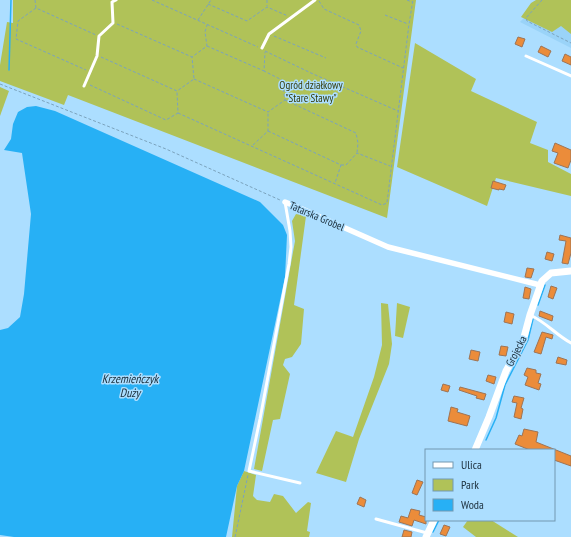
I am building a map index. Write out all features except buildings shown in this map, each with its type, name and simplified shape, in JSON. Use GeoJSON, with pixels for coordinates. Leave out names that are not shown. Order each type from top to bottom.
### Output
{"type":"FeatureCollection","features":[{"type":"Feature","properties":{"kind":"street","name":"Tatarska Grobel"},"geometry":{"type":"LineString","coordinates":[[285,202],[388,247],[540,285]]}},
{"type":"Feature","properties":{"kind":"street"},"geometry":{"type":"LineString","coordinates":[[540,285],[544,278],[549,274],[571,271]]}},
{"type":"Feature","properties":{"kind":"street","name":"Grojecka"},"geometry":{"type":"LineString","coordinates":[[475,449],[506,371],[523,341],[540,285]]}},
{"type":"Feature","properties":{"kind":"street"},"geometry":{"type":"LineString","coordinates":[[427,535],[434,521]]}},
{"type":"Feature","properties":{"kind":"lane"},"geometry":{"type":"LineString","coordinates":[[85,85],[98,56],[99,36],[114,23],[112,2],[116,0]]}},
{"type":"Feature","properties":{"kind":"lane"},"geometry":{"type":"LineString","coordinates":[[263,49],[269,34],[315,0]]}},
{"type":"Feature","properties":{"kind":"lane"},"geometry":{"type":"LineString","coordinates":[[526,56],[571,76]]}},
{"type":"Feature","properties":{"kind":"lane","name":"Tatarska Grobel"},"geometry":{"type":"LineString","coordinates":[[249,471],[289,264],[291,247],[290,231],[285,202]]}},
{"type":"Feature","properties":{"kind":"lane"},"geometry":{"type":"LineString","coordinates":[[530,315],[540,319],[571,343]]}},
{"type":"Feature","properties":{"kind":"lane"},"geometry":{"type":"LineString","coordinates":[[249,471],[300,483]]}},
{"type":"Feature","properties":{"kind":"lane"},"geometry":{"type":"LineString","coordinates":[[376,519],[427,535]]}},
{"type":"Feature","properties":{"kind":"path"},"geometry":{"type":"LineString","coordinates":[[36,0],[36,8]]}},
{"type":"Feature","properties":{"kind":"path"},"geometry":{"type":"LineString","coordinates":[[152,0],[398,111]]}},
{"type":"Feature","properties":{"kind":"path"},"geometry":{"type":"LineString","coordinates":[[198,20],[211,0]]}},
{"type":"Feature","properties":{"kind":"path"},"geometry":{"type":"LineString","coordinates":[[267,0],[267,7]]}},
{"type":"Feature","properties":{"kind":"path"},"geometry":{"type":"LineString","coordinates":[[319,0],[324,9],[359,25],[361,31],[356,44],[357,47],[404,68]]}},
{"type":"Feature","properties":{"kind":"path"},"geometry":{"type":"LineString","coordinates":[[407,0],[413,2]]}},
{"type":"Feature","properties":{"kind":"path"},"geometry":{"type":"LineString","coordinates":[[178,113],[334,185],[382,205],[387,203],[413,0]]}},
{"type":"Feature","properties":{"kind":"path"},"geometry":{"type":"LineString","coordinates":[[542,0],[528,15],[526,18],[527,21],[571,43]]}},
{"type":"Feature","properties":{"kind":"path"},"geometry":{"type":"LineString","coordinates":[[208,4],[247,21],[267,7]]}},
{"type":"Feature","properties":{"kind":"path"},"geometry":{"type":"LineString","coordinates":[[267,7],[291,18]]}},
{"type":"Feature","properties":{"kind":"path"},"geometry":{"type":"LineString","coordinates":[[36,8],[99,36]]}},
{"type":"Feature","properties":{"kind":"path"},"geometry":{"type":"LineString","coordinates":[[36,8],[18,21],[16,39],[90,72]]}},
{"type":"Feature","properties":{"kind":"path"},"geometry":{"type":"LineString","coordinates":[[386,15],[409,24]]}},
{"type":"Feature","properties":{"kind":"path"},"geometry":{"type":"LineString","coordinates":[[114,23],[192,58]]}},
{"type":"Feature","properties":{"kind":"path"},"geometry":{"type":"LineString","coordinates":[[207,46],[205,32],[208,24]]}},
{"type":"Feature","properties":{"kind":"path"},"geometry":{"type":"LineString","coordinates":[[269,34],[326,58]]}},
{"type":"Feature","properties":{"kind":"path"},"geometry":{"type":"LineString","coordinates":[[192,58],[207,46]]}},
{"type":"Feature","properties":{"kind":"path"},"geometry":{"type":"LineString","coordinates":[[207,46],[282,80],[285,100]]}},
{"type":"Feature","properties":{"kind":"path"},"geometry":{"type":"LineString","coordinates":[[263,49],[264,71]]}},
{"type":"Feature","properties":{"kind":"path"},"geometry":{"type":"LineString","coordinates":[[98,56],[177,91]]}},
{"type":"Feature","properties":{"kind":"path"},"geometry":{"type":"LineString","coordinates":[[192,58],[194,79]]}},
{"type":"Feature","properties":{"kind":"path"},"geometry":{"type":"LineString","coordinates":[[177,91],[194,79]]}},
{"type":"Feature","properties":{"kind":"path"},"geometry":{"type":"LineString","coordinates":[[194,79],[268,112]]}},
{"type":"Feature","properties":{"kind":"path"},"geometry":{"type":"LineString","coordinates":[[0,84],[166,149],[285,202]]}},
{"type":"Feature","properties":{"kind":"path"},"geometry":{"type":"LineString","coordinates":[[85,85],[166,120],[178,113]]}},
{"type":"Feature","properties":{"kind":"path"},"geometry":{"type":"LineString","coordinates":[[177,91],[178,113]]}},
{"type":"Feature","properties":{"kind":"path"},"geometry":{"type":"LineString","coordinates":[[268,112],[285,100]]}},
{"type":"Feature","properties":{"kind":"path"},"geometry":{"type":"LineString","coordinates":[[268,131],[341,165],[346,165],[357,153],[358,143],[356,133],[285,100]]}},
{"type":"Feature","properties":{"kind":"path"},"geometry":{"type":"LineString","coordinates":[[252,146],[268,131],[268,112]]}},
{"type":"Feature","properties":{"kind":"path"},"geometry":{"type":"LineString","coordinates":[[357,153],[391,167]]}},
{"type":"Feature","properties":{"kind":"path"},"geometry":{"type":"LineString","coordinates":[[334,185],[341,165]]}},
{"type":"Feature","properties":{"kind":"path"},"geometry":{"type":"LineString","coordinates":[[235,537],[249,471]]}},
{"type":"Feature","properties":{"kind":"shaded area"},"geometry":{"type":"Polygon","coordinates":[[[541,0],[571,0],[571,48],[520,22],[541,0]]]}},
{"type":"Feature","properties":{"kind":"green space","name":"Ogród działkowy \"Stare Stawy\""},"geometry":{"type":"Polygon","coordinates":[[[13,0],[416,0],[387,218],[68,95],[64,105],[0,81],[0,65],[7,22],[13,23],[13,0]]]}},
{"type":"Feature","properties":{"kind":"green space"},"geometry":{"type":"Polygon","coordinates":[[[536,0],[571,0],[571,34],[561,26],[552,32],[521,17],[531,3],[536,0]]]}},
{"type":"Feature","properties":{"kind":"green space"},"geometry":{"type":"Polygon","coordinates":[[[415,43],[476,79],[471,91],[537,122],[530,143],[548,150],[548,162],[571,174],[571,196],[496,178],[487,206],[397,167],[415,43]]]}},
{"type":"Feature","properties":{"kind":"green space"},"geometry":{"type":"Polygon","coordinates":[[[0,87],[9,91],[0,116],[0,87]]]}},
{"type":"Feature","properties":{"kind":"green space"},"geometry":{"type":"Polygon","coordinates":[[[296,214],[306,216],[294,305],[304,309],[301,344],[292,357],[285,359],[283,365],[290,374],[280,419],[273,420],[262,471],[254,469],[295,241],[292,221],[296,214]]]}},
{"type":"Feature","properties":{"kind":"green space"},"geometry":{"type":"Polygon","coordinates":[[[381,303],[388,304],[392,344],[389,364],[359,439],[346,482],[316,473],[336,431],[353,437],[374,377],[382,345],[381,303]]]}},
{"type":"Feature","properties":{"kind":"green space"},"geometry":{"type":"Polygon","coordinates":[[[397,303],[410,307],[403,338],[395,336],[397,303]]]}},
{"type":"Feature","properties":{"kind":"green space"},"geometry":{"type":"Polygon","coordinates":[[[244,471],[256,475],[253,496],[257,500],[270,502],[274,494],[283,496],[296,513],[308,502],[311,503],[307,531],[310,532],[309,537],[232,537],[237,486],[244,471]]]}},
{"type":"Feature","properties":{"kind":"green space"},"geometry":{"type":"Polygon","coordinates":[[[467,521],[493,521],[518,537],[476,537],[463,527],[467,521]]]}},
{"type":"Feature","properties":{"kind":"water","name":"Krzemieńczyk Duży"},"geometry":{"type":"Polygon","coordinates":[[[36,106],[55,111],[260,202],[283,225],[287,235],[285,277],[244,471],[237,486],[226,537],[14,537],[0,535],[0,330],[8,328],[20,317],[24,294],[31,214],[22,153],[4,150],[11,139],[13,124],[18,112],[27,107],[36,106]]]}},
{"type":"Feature","properties":{"kind":"waterway"},"geometry":{"type":"LineString","coordinates":[[9,70],[11,0]]}},
{"type":"Feature","properties":{"kind":"waterway"},"geometry":{"type":"LineString","coordinates":[[538,305],[545,285]]}},
{"type":"Feature","properties":{"kind":"waterway"},"geometry":{"type":"LineString","coordinates":[[486,440],[496,418],[505,385],[528,340],[533,319]]}},
{"type":"Feature","properties":{"kind":"waterway"},"geometry":{"type":"LineString","coordinates":[[433,532],[438,521]]}}]}
